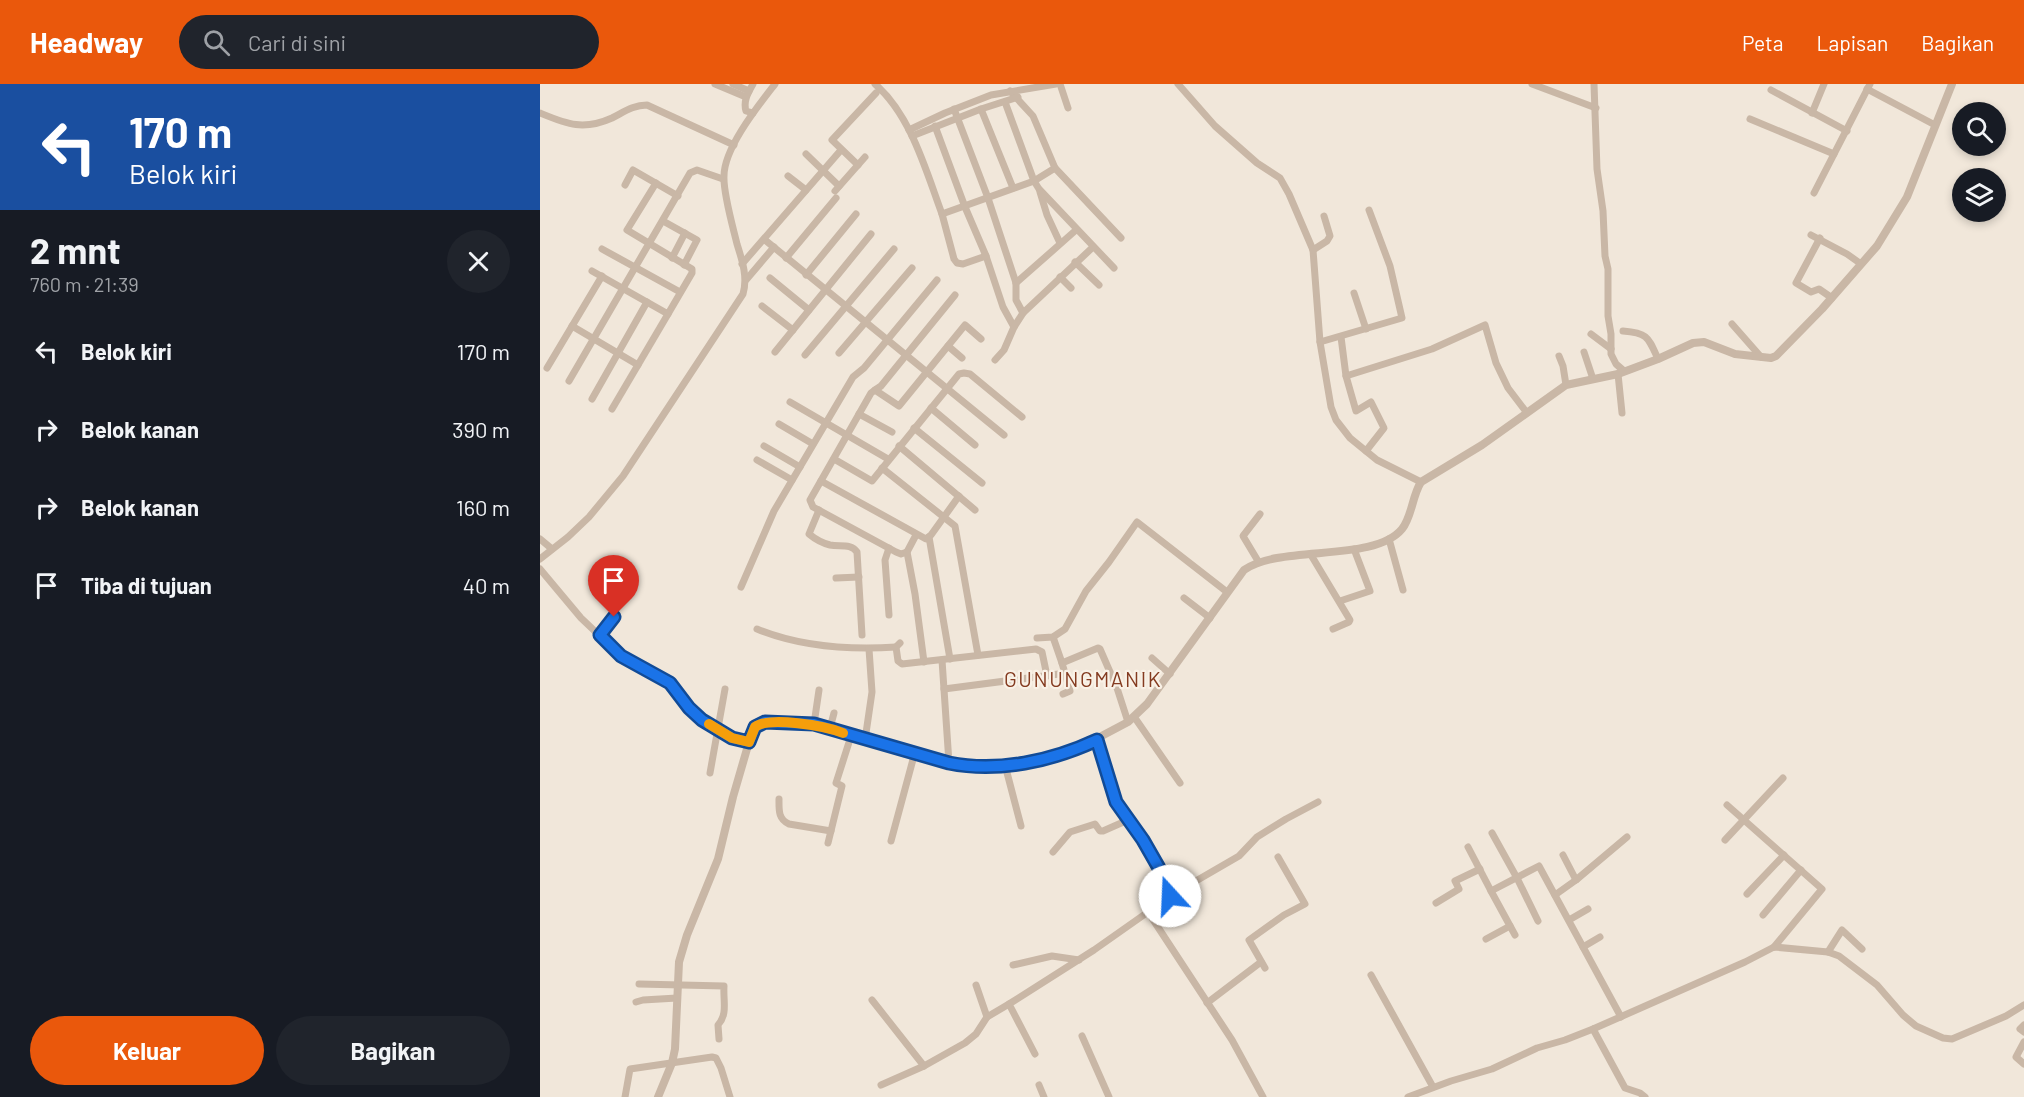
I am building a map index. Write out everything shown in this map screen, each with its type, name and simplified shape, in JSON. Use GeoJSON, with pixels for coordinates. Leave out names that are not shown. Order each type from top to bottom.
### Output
{"type":"FeatureCollection","features":[{"type":"Feature","properties":{"kind":"street"},"geometry":{"type":"LineString","coordinates":[[715,84],[749,91]]}},
{"type":"Feature","properties":{"kind":"street"},"geometry":{"type":"LineString","coordinates":[[733,84],[749,91]]}},
{"type":"Feature","properties":{"kind":"street"},"geometry":{"type":"LineString","coordinates":[[540,559],[589,517],[623,476],[743,294],[746,280],[723,179],[727,158],[753,113],[775,84]]}},
{"type":"Feature","properties":{"kind":"street"},"geometry":{"type":"LineString","coordinates":[[875,84],[893,105],[911,133],[942,214],[954,259],[957,263],[963,264],[986,256]]}},
{"type":"Feature","properties":{"kind":"street"},"geometry":{"type":"LineString","coordinates":[[911,133],[954,109],[991,95],[1056,84]]}},
{"type":"Feature","properties":{"kind":"street"},"geometry":{"type":"LineString","coordinates":[[1060,84],[1068,108]]}},
{"type":"Feature","properties":{"kind":"street"},"geometry":{"type":"LineString","coordinates":[[1178,84],[1215,126],[1257,163],[1283,181],[1313,250],[1320,342],[1331,407],[1336,420],[1350,438],[1377,460],[1421,482]]}},
{"type":"Feature","properties":{"kind":"street"},"geometry":{"type":"LineString","coordinates":[[1532,84],[1596,108]]}},
{"type":"Feature","properties":{"kind":"street"},"geometry":{"type":"LineString","coordinates":[[1594,84],[1598,169],[1608,269],[1611,354],[1621,372],[1622,413]]}},
{"type":"Feature","properties":{"kind":"street"},"geometry":{"type":"LineString","coordinates":[[1812,113],[1824,84]]}},
{"type":"Feature","properties":{"kind":"street"},"geometry":{"type":"LineString","coordinates":[[658,1097],[672,1063],[675,1049],[676,985],[679,962],[687,935],[718,859],[749,742],[755,727],[760,723],[814,724],[968,767],[1005,765],[1063,755],[1097,740],[1132,720],[1170,674],[1244,570],[1258,561],[1354,549],[1389,539],[1398,533],[1406,522],[1415,492],[1421,482],[1482,445],[1566,385],[1621,372],[1693,343],[1704,342],[1735,354],[1776,356],[1832,298],[1876,246],[1907,197],[1952,84]]}},
{"type":"Feature","properties":{"kind":"street"},"geometry":{"type":"LineString","coordinates":[[1814,193],[1868,86],[1935,125]]}},
{"type":"Feature","properties":{"kind":"street"},"geometry":{"type":"LineString","coordinates":[[1771,90],[1847,131]]}},
{"type":"Feature","properties":{"kind":"street"},"geometry":{"type":"LineString","coordinates":[[749,91],[744,108],[753,113]]}},
{"type":"Feature","properties":{"kind":"street"},"geometry":{"type":"LineString","coordinates":[[1010,91],[1018,97],[1033,116],[1055,168],[1120,238]]}},
{"type":"Feature","properties":{"kind":"street"},"geometry":{"type":"LineString","coordinates":[[858,165],[832,141],[832,138],[876,93]]}},
{"type":"Feature","properties":{"kind":"street"},"geometry":{"type":"LineString","coordinates":[[911,133],[1018,97]]}},
{"type":"Feature","properties":{"kind":"street"},"geometry":{"type":"LineString","coordinates":[[1005,102],[1039,189],[1114,268]]}},
{"type":"Feature","properties":{"kind":"street"},"geometry":{"type":"LineString","coordinates":[[540,113],[570,125],[585,125],[609,119],[637,105],[646,105],[735,145]]}},
{"type":"Feature","properties":{"kind":"street"},"geometry":{"type":"LineString","coordinates":[[954,109],[988,198],[1016,283],[1016,300],[1023,313]]}},
{"type":"Feature","properties":{"kind":"street"},"geometry":{"type":"LineString","coordinates":[[981,109],[1012,188]]}},
{"type":"Feature","properties":{"kind":"street"},"geometry":{"type":"LineString","coordinates":[[1750,119],[1834,154]]}},
{"type":"Feature","properties":{"kind":"street"},"geometry":{"type":"LineString","coordinates":[[936,126],[965,207],[986,256],[1002,307],[1014,327]]}},
{"type":"Feature","properties":{"kind":"street"},"geometry":{"type":"LineString","coordinates":[[742,264],[841,150]]}},
{"type":"Feature","properties":{"kind":"street"},"geometry":{"type":"LineString","coordinates":[[806,154],[823,170],[837,192]]}},
{"type":"Feature","properties":{"kind":"street"},"geometry":{"type":"LineString","coordinates":[[786,258],[865,157]]}},
{"type":"Feature","properties":{"kind":"street"},"geometry":{"type":"LineString","coordinates":[[942,214],[1044,177],[1055,168]]}},
{"type":"Feature","properties":{"kind":"street"},"geometry":{"type":"LineString","coordinates":[[625,185],[633,170],[678,196]]}},
{"type":"Feature","properties":{"kind":"street"},"geometry":{"type":"LineString","coordinates":[[569,381],[688,176],[697,170],[723,179]]}},
{"type":"Feature","properties":{"kind":"street"},"geometry":{"type":"LineString","coordinates":[[788,176],[806,190]]}},
{"type":"Feature","properties":{"kind":"street"},"geometry":{"type":"LineString","coordinates":[[612,409],[692,271],[691,268],[627,230],[656,183]]}},
{"type":"Feature","properties":{"kind":"street"},"geometry":{"type":"LineString","coordinates":[[1039,189],[1047,215],[1060,243]]}},
{"type":"Feature","properties":{"kind":"street"},"geometry":{"type":"LineString","coordinates":[[1320,342],[1402,318],[1390,266],[1369,210]]}},
{"type":"Feature","properties":{"kind":"street"},"geometry":{"type":"LineString","coordinates":[[806,275],[856,214]]}},
{"type":"Feature","properties":{"kind":"street"},"geometry":{"type":"LineString","coordinates":[[1313,250],[1330,238],[1331,234],[1324,216]]}},
{"type":"Feature","properties":{"kind":"street"},"geometry":{"type":"LineString","coordinates":[[663,221],[697,240],[684,265]]}},
{"type":"Feature","properties":{"kind":"street"},"geometry":{"type":"LineString","coordinates":[[1016,283],[1076,230]]}},
{"type":"Feature","properties":{"kind":"street"},"geometry":{"type":"LineString","coordinates":[[672,258],[685,233]]}},
{"type":"Feature","properties":{"kind":"street"},"geometry":{"type":"LineString","coordinates":[[775,352],[871,234]]}},
{"type":"Feature","properties":{"kind":"street"},"geometry":{"type":"LineString","coordinates":[[1811,235],[1820,238],[1861,264]]}},
{"type":"Feature","properties":{"kind":"street"},"geometry":{"type":"LineString","coordinates":[[1820,238],[1796,283],[1811,292],[1819,289],[1832,298]]}},
{"type":"Feature","properties":{"kind":"street"},"geometry":{"type":"LineString","coordinates":[[765,240],[865,324],[1004,435]]}},
{"type":"Feature","properties":{"kind":"street"},"geometry":{"type":"LineString","coordinates":[[995,360],[1004,350],[1023,313],[1093,247]]}},
{"type":"Feature","properties":{"kind":"street"},"geometry":{"type":"LineString","coordinates":[[746,280],[774,248]]}},
{"type":"Feature","properties":{"kind":"street"},"geometry":{"type":"LineString","coordinates":[[602,249],[680,292]]}},
{"type":"Feature","properties":{"kind":"street"},"geometry":{"type":"LineString","coordinates":[[806,355],[894,249]]}},
{"type":"Feature","properties":{"kind":"street"},"geometry":{"type":"LineString","coordinates":[[1075,262],[1098,285]]}},
{"type":"Feature","properties":{"kind":"street"},"geometry":{"type":"LineString","coordinates":[[839,353],[912,268]]}},
{"type":"Feature","properties":{"kind":"street"},"geometry":{"type":"LineString","coordinates":[[592,271],[668,314]]}},
{"type":"Feature","properties":{"kind":"street"},"geometry":{"type":"LineString","coordinates":[[547,368],[602,276]]}},
{"type":"Feature","properties":{"kind":"street"},"geometry":{"type":"LineString","coordinates":[[1060,277],[1071,288]]}},
{"type":"Feature","properties":{"kind":"street"},"geometry":{"type":"LineString","coordinates":[[770,278],[810,310]]}},
{"type":"Feature","properties":{"kind":"street"},"geometry":{"type":"LineString","coordinates":[[741,587],[774,511],[853,377],[864,368],[937,280]]}},
{"type":"Feature","properties":{"kind":"street"},"geometry":{"type":"LineString","coordinates":[[1354,293],[1366,329]]}},
{"type":"Feature","properties":{"kind":"street"},"geometry":{"type":"LineString","coordinates":[[907,552],[901,554],[889,548],[819,510],[811,505],[810,500],[871,393],[880,386],[955,295]]}},
{"type":"Feature","properties":{"kind":"street"},"geometry":{"type":"LineString","coordinates":[[592,399],[647,302]]}},
{"type":"Feature","properties":{"kind":"street"},"geometry":{"type":"LineString","coordinates":[[762,306],[793,330]]}},
{"type":"Feature","properties":{"kind":"street"},"geometry":{"type":"LineString","coordinates":[[875,390],[902,408],[926,372],[970,318]]}},
{"type":"Feature","properties":{"kind":"street"},"geometry":{"type":"LineString","coordinates":[[1732,324],[1761,357]]}},
{"type":"Feature","properties":{"kind":"street"},"geometry":{"type":"LineString","coordinates":[[965,325],[981,339]]}},
{"type":"Feature","properties":{"kind":"street"},"geometry":{"type":"LineString","coordinates":[[1346,376],[1432,349],[1485,325],[1496,363],[1508,388],[1527,413]]}},
{"type":"Feature","properties":{"kind":"street"},"geometry":{"type":"LineString","coordinates":[[572,326],[638,365]]}},
{"type":"Feature","properties":{"kind":"street"},"geometry":{"type":"LineString","coordinates":[[1623,331],[1638,332],[1647,336],[1658,359]]}},
{"type":"Feature","properties":{"kind":"street"},"geometry":{"type":"LineString","coordinates":[[1591,334],[1611,349]]}},
{"type":"Feature","properties":{"kind":"street"},"geometry":{"type":"LineString","coordinates":[[1341,337],[1346,376],[1356,411],[1371,402],[1384,428],[1366,451]]}},
{"type":"Feature","properties":{"kind":"street"},"geometry":{"type":"LineString","coordinates":[[948,346],[962,358]]}},
{"type":"Feature","properties":{"kind":"street"},"geometry":{"type":"LineString","coordinates":[[1584,352],[1593,380]]}},
{"type":"Feature","properties":{"kind":"street"},"geometry":{"type":"LineString","coordinates":[[1558,356],[1563,366],[1566,385]]}},
{"type":"Feature","properties":{"kind":"street"},"geometry":{"type":"LineString","coordinates":[[834,459],[872,481],[959,374],[970,374],[1022,417]]}},
{"type":"Feature","properties":{"kind":"street"},"geometry":{"type":"LineString","coordinates":[[790,402],[888,459]]}},
{"type":"Feature","properties":{"kind":"street"},"geometry":{"type":"LineString","coordinates":[[931,408],[975,445]]}},
{"type":"Feature","properties":{"kind":"street"},"geometry":{"type":"LineString","coordinates":[[859,414],[892,432]]}},
{"type":"Feature","properties":{"kind":"street"},"geometry":{"type":"LineString","coordinates":[[779,424],[813,444]]}},
{"type":"Feature","properties":{"kind":"street"},"geometry":{"type":"LineString","coordinates":[[914,428],[982,483]]}},
{"type":"Feature","properties":{"kind":"street"},"geometry":{"type":"LineString","coordinates":[[764,446],[800,467]]}},
{"type":"Feature","properties":{"kind":"street"},"geometry":{"type":"LineString","coordinates":[[899,446],[975,510]]}},
{"type":"Feature","properties":{"kind":"street"},"geometry":{"type":"LineString","coordinates":[[757,460],[792,480]]}},
{"type":"Feature","properties":{"kind":"street"},"geometry":{"type":"LineString","coordinates":[[882,468],[955,526],[978,655]]}},
{"type":"Feature","properties":{"kind":"street"},"geometry":{"type":"LineString","coordinates":[[821,481],[926,539],[959,496]]}},
{"type":"Feature","properties":{"kind":"street"},"geometry":{"type":"LineString","coordinates":[[819,510],[809,534],[831,545],[856,548],[862,635]]}},
{"type":"Feature","properties":{"kind":"street"},"geometry":{"type":"LineString","coordinates":[[1258,561],[1243,536],[1260,514]]}},
{"type":"Feature","properties":{"kind":"street"},"geometry":{"type":"LineString","coordinates":[[1037,638],[1053,637],[1069,624],[1086,591],[1137,522],[1227,592]]}},
{"type":"Feature","properties":{"kind":"street"},"geometry":{"type":"LineString","coordinates":[[916,535],[907,552],[924,662]]}},
{"type":"Feature","properties":{"kind":"street"},"geometry":{"type":"LineString","coordinates":[[929,537],[951,659]]}},
{"type":"Feature","properties":{"kind":"street"},"geometry":{"type":"LineString","coordinates":[[540,538],[552,549]]}},
{"type":"Feature","properties":{"kind":"street"},"geometry":{"type":"LineString","coordinates":[[1389,539],[1403,590]]}},
{"type":"Feature","properties":{"kind":"street"},"geometry":{"type":"LineString","coordinates":[[889,548],[885,560],[889,615]]}},
{"type":"Feature","properties":{"kind":"street"},"geometry":{"type":"LineString","coordinates":[[1340,601],[1370,591],[1354,549]]}},
{"type":"Feature","properties":{"kind":"street"},"geometry":{"type":"LineString","coordinates":[[1311,555],[1350,621],[1333,629]]}},
{"type":"Feature","properties":{"kind":"street"},"geometry":{"type":"LineString","coordinates":[[540,569],[581,618],[621,656],[670,683],[689,708],[702,720],[732,738],[749,742]]}},
{"type":"Feature","properties":{"kind":"street"},"geometry":{"type":"LineString","coordinates":[[836,578],[859,577]]}},
{"type":"Feature","properties":{"kind":"street"},"geometry":{"type":"LineString","coordinates":[[1184,598],[1210,618]]}},
{"type":"Feature","properties":{"kind":"street"},"geometry":{"type":"LineString","coordinates":[[600,635],[617,615]]}},
{"type":"Feature","properties":{"kind":"street"},"geometry":{"type":"LineString","coordinates":[[757,629],[774,636],[822,646],[869,649],[898,645],[900,663],[1036,649],[1042,652],[1047,676]]}},
{"type":"Feature","properties":{"kind":"street"},"geometry":{"type":"LineString","coordinates":[[1053,637],[1070,691],[1063,694]]}},
{"type":"Feature","properties":{"kind":"street"},"geometry":{"type":"LineString","coordinates":[[865,740],[872,692],[869,649]]}},
{"type":"Feature","properties":{"kind":"street"},"geometry":{"type":"LineString","coordinates":[[1062,663],[1100,649],[1132,720],[1180,783]]}},
{"type":"Feature","properties":{"kind":"street"},"geometry":{"type":"LineString","coordinates":[[1152,658],[1170,674]]}},
{"type":"Feature","properties":{"kind":"street"},"geometry":{"type":"LineString","coordinates":[[942,660],[949,763]]}},
{"type":"Feature","properties":{"kind":"street"},"geometry":{"type":"LineString","coordinates":[[944,689],[1059,674]]}},
{"type":"Feature","properties":{"kind":"street"},"geometry":{"type":"LineString","coordinates":[[710,773],[725,689]]}},
{"type":"Feature","properties":{"kind":"street"},"geometry":{"type":"LineString","coordinates":[[814,724],[819,690]]}},
{"type":"Feature","properties":{"kind":"street"},"geometry":{"type":"LineString","coordinates":[[830,728],[834,713]]}},
{"type":"Feature","properties":{"kind":"street"},"geometry":{"type":"LineString","coordinates":[[828,843],[842,786],[836,783],[851,736]]}},
{"type":"Feature","properties":{"kind":"street"},"geometry":{"type":"LineString","coordinates":[[1097,740],[1116,802],[1143,840],[1159,868],[1170,896]]}},
{"type":"Feature","properties":{"kind":"street"},"geometry":{"type":"LineString","coordinates":[[891,842],[915,752]]}},
{"type":"Feature","properties":{"kind":"street"},"geometry":{"type":"LineString","coordinates":[[1005,765],[1021,826]]}},
{"type":"Feature","properties":{"kind":"street"},"geometry":{"type":"LineString","coordinates":[[1725,840],[1783,778]]}},
{"type":"Feature","properties":{"kind":"street"},"geometry":{"type":"LineString","coordinates":[[779,799],[779,815],[783,822],[831,831]]}},
{"type":"Feature","properties":{"kind":"street"},"geometry":{"type":"LineString","coordinates":[[881,1085],[924,1066],[965,1043],[976,1034],[987,1017],[1078,960],[1170,896],[1239,856],[1257,837],[1318,802]]}},
{"type":"Feature","properties":{"kind":"street"},"geometry":{"type":"LineString","coordinates":[[1408,1097],[1492,1069],[1537,1048],[1593,1029],[1774,947],[1822,889],[1744,818],[1726,805]]}},
{"type":"Feature","properties":{"kind":"street"},"geometry":{"type":"LineString","coordinates":[[1053,852],[1071,831],[1095,824],[1102,832],[1128,820]]}},
{"type":"Feature","properties":{"kind":"street"},"geometry":{"type":"LineString","coordinates":[[1492,833],[1538,921]]}},
{"type":"Feature","properties":{"kind":"street"},"geometry":{"type":"LineString","coordinates":[[1555,895],[1627,837]]}},
{"type":"Feature","properties":{"kind":"street"},"geometry":{"type":"LineString","coordinates":[[1468,847],[1515,935]]}},
{"type":"Feature","properties":{"kind":"street"},"geometry":{"type":"LineString","coordinates":[[1563,855],[1576,880]]}},
{"type":"Feature","properties":{"kind":"street"},"geometry":{"type":"LineString","coordinates":[[1747,894],[1784,855]]}},
{"type":"Feature","properties":{"kind":"street"},"geometry":{"type":"LineString","coordinates":[[1208,1003],[1263,965],[1249,940],[1284,915],[1305,904],[1278,857]]}},
{"type":"Feature","properties":{"kind":"street"},"geometry":{"type":"LineString","coordinates":[[1491,891],[1539,866],[1621,1017]]}},
{"type":"Feature","properties":{"kind":"street"},"geometry":{"type":"LineString","coordinates":[[1436,903],[1459,889],[1455,882],[1480,869]]}},
{"type":"Feature","properties":{"kind":"street"},"geometry":{"type":"LineString","coordinates":[[1763,915],[1801,870]]}},
{"type":"Feature","properties":{"kind":"street"},"geometry":{"type":"LineString","coordinates":[[1569,920],[1588,909]]}},
{"type":"Feature","properties":{"kind":"street"},"geometry":{"type":"LineString","coordinates":[[1148,912],[1232,1040],[1263,1097]]}},
{"type":"Feature","properties":{"kind":"street"},"geometry":{"type":"LineString","coordinates":[[1486,939],[1510,926]]}},
{"type":"Feature","properties":{"kind":"street"},"geometry":{"type":"LineString","coordinates":[[1828,952],[1842,930],[1862,949]]}},
{"type":"Feature","properties":{"kind":"street"},"geometry":{"type":"LineString","coordinates":[[1583,947],[1600,938]]}},
{"type":"Feature","properties":{"kind":"street"},"geometry":{"type":"LineString","coordinates":[[1774,947],[1828,952],[1849,963],[1877,985],[1903,1015],[1916,1026],[1942,1038],[1952,1039],[2006,1016],[2024,1005]]}},
{"type":"Feature","properties":{"kind":"street"},"geometry":{"type":"LineString","coordinates":[[1013,965],[1052,956],[1078,960]]}},
{"type":"Feature","properties":{"kind":"street"},"geometry":{"type":"LineString","coordinates":[[1371,975],[1433,1087]]}},
{"type":"Feature","properties":{"kind":"street"},"geometry":{"type":"LineString","coordinates":[[639,984],[724,986],[725,1010],[724,1018],[718,1025],[719,1039]]}},
{"type":"Feature","properties":{"kind":"street"},"geometry":{"type":"LineString","coordinates":[[976,985],[987,1017]]}},
{"type":"Feature","properties":{"kind":"street"},"geometry":{"type":"LineString","coordinates":[[636,1002],[677,999]]}},
{"type":"Feature","properties":{"kind":"street"},"geometry":{"type":"LineString","coordinates":[[872,1000],[924,1066]]}},
{"type":"Feature","properties":{"kind":"street"},"geometry":{"type":"LineString","coordinates":[[1009,1004],[1035,1054]]}},
{"type":"Feature","properties":{"kind":"street"},"geometry":{"type":"LineString","coordinates":[[2024,1025],[2020,1029],[2024,1032]]}},
{"type":"Feature","properties":{"kind":"street"},"geometry":{"type":"LineString","coordinates":[[1593,1029],[1625,1088],[1645,1097]]}},
{"type":"Feature","properties":{"kind":"street"},"geometry":{"type":"LineString","coordinates":[[1082,1036],[1109,1097]]}},
{"type":"Feature","properties":{"kind":"street"},"geometry":{"type":"LineString","coordinates":[[2024,1042],[2016,1057],[2024,1064]]}},
{"type":"Feature","properties":{"kind":"street"},"geometry":{"type":"LineString","coordinates":[[625,1097],[630,1069],[716,1058],[730,1097]]}},
{"type":"Feature","properties":{"kind":"street"},"geometry":{"type":"LineString","coordinates":[[1039,1085],[1044,1097]]}},
{"type":"Feature","properties":{"kind":"slow traffic"},"geometry":{"type":"LineString","coordinates":[[709,724],[732,738],[749,742],[755,727],[765,722],[814,724],[843,733]]}},
{"type":"Feature","properties":{"kind":"district","name":"GUNUNGMANIK"},"geometry":{"type":"Point","coordinates":[1083,678]}},
{"type":"Feature","properties":{"kind":"route"},"geometry":{"type":"LineString","coordinates":[[614,617],[600,635],[608,645],[621,656],[670,683],[689,708],[702,720],[732,738],[749,742],[755,727],[765,722],[814,724],[968,767],[989,767],[1049,758],[1077,750],[1097,740],[1116,802],[1143,840],[1159,868],[1170,896]]}}]}
